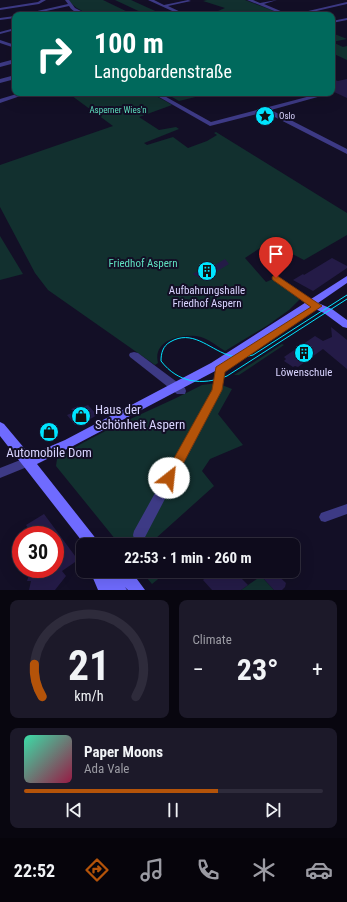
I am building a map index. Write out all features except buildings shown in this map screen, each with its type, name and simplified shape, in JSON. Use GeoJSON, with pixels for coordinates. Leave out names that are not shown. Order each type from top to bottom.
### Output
{"type":"FeatureCollection","features":[{"type":"Feature","properties":{"kind":"street"},"geometry":{"type":"LineString","coordinates":[[0,9],[39,3],[44,0]]}},
{"type":"Feature","properties":{"kind":"street"},"geometry":{"type":"LineString","coordinates":[[67,0],[69,5],[80,12]]}},
{"type":"Feature","properties":{"kind":"street"},"geometry":{"type":"LineString","coordinates":[[150,0],[177,12]]}},
{"type":"Feature","properties":{"kind":"street"},"geometry":{"type":"LineString","coordinates":[[163,6],[188,0]]}},
{"type":"Feature","properties":{"kind":"street"},"geometry":{"type":"LineString","coordinates":[[249,0],[280,12]]}},
{"type":"Feature","properties":{"kind":"street"},"geometry":{"type":"LineString","coordinates":[[258,4],[275,0]]}},
{"type":"Feature","properties":{"kind":"street"},"geometry":{"type":"LineString","coordinates":[[306,12],[347,3]]}},
{"type":"Feature","properties":{"kind":"street"},"geometry":{"type":"LineString","coordinates":[[36,12],[69,5]]}},
{"type":"Feature","properties":{"kind":"street"},"geometry":{"type":"LineString","coordinates":[[0,19],[12,17]]}},
{"type":"Feature","properties":{"kind":"street"},"geometry":{"type":"LineString","coordinates":[[335,21],[347,19]]}},
{"type":"Feature","properties":{"kind":"street"},"geometry":{"type":"LineString","coordinates":[[0,32],[12,30]]}},
{"type":"Feature","properties":{"kind":"street"},"geometry":{"type":"LineString","coordinates":[[0,41],[12,46]]}},
{"type":"Feature","properties":{"kind":"street"},"geometry":{"type":"LineString","coordinates":[[0,65],[12,62]]}},
{"type":"Feature","properties":{"kind":"street"},"geometry":{"type":"LineString","coordinates":[[0,81],[12,78]]}},
{"type":"Feature","properties":{"kind":"street"},"geometry":{"type":"LineString","coordinates":[[0,101],[16,96]]}},
{"type":"Feature","properties":{"kind":"street"},"geometry":{"type":"LineString","coordinates":[[160,96],[210,124],[318,96]]}},
{"type":"Feature","properties":{"kind":"street"},"geometry":{"type":"LineString","coordinates":[[266,110],[347,152]]}},
{"type":"Feature","properties":{"kind":"street"},"geometry":{"type":"LineString","coordinates":[[276,278],[314,305],[328,311],[347,325]]}},
{"type":"Feature","properties":{"kind":"street"},"geometry":{"type":"LineString","coordinates":[[134,356],[178,389],[192,386],[314,305],[347,279]]}},
{"type":"Feature","properties":{"kind":"street"},"geometry":{"type":"LineString","coordinates":[[314,305],[347,288]]}},
{"type":"Feature","properties":{"kind":"street"},"geometry":{"type":"LineString","coordinates":[[0,473],[69,443],[144,403],[162,399],[218,368]]}},
{"type":"Feature","properties":{"kind":"street"},"geometry":{"type":"LineString","coordinates":[[139,535],[217,390],[218,368]]}},
{"type":"Feature","properties":{"kind":"street"},"geometry":{"type":"LineString","coordinates":[[0,427],[88,538]]}},
{"type":"Feature","properties":{"kind":"street"},"geometry":{"type":"LineString","coordinates":[[325,517],[347,509]]}},
{"type":"Feature","properties":{"kind":"street"},"geometry":{"type":"LineString","coordinates":[[101,578],[106,590]]}},
{"type":"Feature","properties":{"kind":"street"},"geometry":{"type":"LineString","coordinates":[[113,578],[119,590]]}},
{"type":"Feature","properties":{"kind":"street"},"geometry":{"type":"LineString","coordinates":[[128,578],[137,590]]}},
{"type":"Feature","properties":{"kind":"green space"},"geometry":{"type":"Polygon","coordinates":[[[68,0],[103,0],[128,12],[85,12],[75,7],[68,0]]]}},
{"type":"Feature","properties":{"kind":"green space"},"geometry":{"type":"Polygon","coordinates":[[[115,0],[131,0],[157,12],[141,12],[115,0]]]}},
{"type":"Feature","properties":{"kind":"green space"},"geometry":{"type":"Polygon","coordinates":[[[245,0],[277,12],[220,12],[218,11],[225,8],[203,1],[245,0]]]}},
{"type":"Feature","properties":{"kind":"green space"},"geometry":{"type":"Polygon","coordinates":[[[335,34],[347,39],[335,41],[335,34]]]}},
{"type":"Feature","properties":{"kind":"green space"},"geometry":{"type":"Polygon","coordinates":[[[335,43],[343,47],[347,46],[347,60],[335,54],[335,43]]]}},
{"type":"Feature","properties":{"kind":"green space","name":"Friedhof Aspern"},"geometry":{"type":"Polygon","coordinates":[[[72,96],[155,96],[160,98],[172,105],[139,117],[159,130],[176,127],[179,129],[144,143],[147,145],[173,137],[188,148],[207,141],[217,135],[214,133],[216,132],[347,213],[347,235],[304,260],[269,242],[245,258],[266,282],[273,279],[300,299],[289,310],[268,325],[225,351],[210,341],[194,336],[178,337],[164,343],[157,355],[158,363],[155,365],[48,290],[35,273],[0,207],[0,165],[113,126],[72,96]]]}},
{"type":"Feature","properties":{"kind":"green space"},"geometry":{"type":"Polygon","coordinates":[[[170,96],[200,96],[179,101],[170,96]]]}},
{"type":"Feature","properties":{"kind":"green space"},"geometry":{"type":"Polygon","coordinates":[[[0,236],[23,274],[0,280],[0,236]]]}},
{"type":"Feature","properties":{"kind":"green space"},"geometry":{"type":"Polygon","coordinates":[[[282,344],[284,345],[239,375],[234,375],[282,344]]]}},
{"type":"Feature","properties":{"kind":"green space"},"geometry":{"type":"Polygon","coordinates":[[[217,383],[232,389],[218,414],[243,445],[210,459],[202,471],[214,486],[156,538],[114,538],[56,466],[57,459],[92,438],[202,385],[217,383]]]}},
{"type":"Feature","properties":{"kind":"green space"},"geometry":{"type":"Polygon","coordinates":[[[147,578],[159,578],[152,584],[147,578]]]}},
{"type":"Feature","properties":{"kind":"green space"},"geometry":{"type":"Polygon","coordinates":[[[258,578],[263,578],[274,590],[241,590],[258,578]]]}},
{"type":"Feature","properties":{"kind":"tram line"},"geometry":{"type":"LineString","coordinates":[[347,295],[253,355],[240,357],[231,356],[200,341],[186,338],[170,342],[163,350],[161,361],[175,374],[183,378],[200,381],[218,379],[227,376],[347,299]]}},
{"type":"Feature","properties":{"kind":"place","name":"Oslo"},"geometry":{"type":"Point","coordinates":[265,116]}},
{"type":"Feature","properties":{"kind":"place","name":"Aufbahrungshalle Friedhof Aspern"},"geometry":{"type":"Point","coordinates":[207,271]}},
{"type":"Feature","properties":{"kind":"place","name":"Löwenschule"},"geometry":{"type":"Point","coordinates":[304,353]}},
{"type":"Feature","properties":{"kind":"place","name":"Haus der Schönheit Aspern"},"geometry":{"type":"Point","coordinates":[81,416]}},
{"type":"Feature","properties":{"kind":"place","name":"Automobile Dom"},"geometry":{"type":"Point","coordinates":[49,432]}},
{"type":"Feature","properties":{"kind":"route"},"geometry":{"type":"LineString","coordinates":[[169,478],[217,390],[220,380],[220,370],[318,306],[311,303],[276,278]]}},
{"type":"Feature","properties":{"kind":"park label","name":"Asperner Wies'n"},"geometry":{"type":"Point","coordinates":[118,110]}}]}
